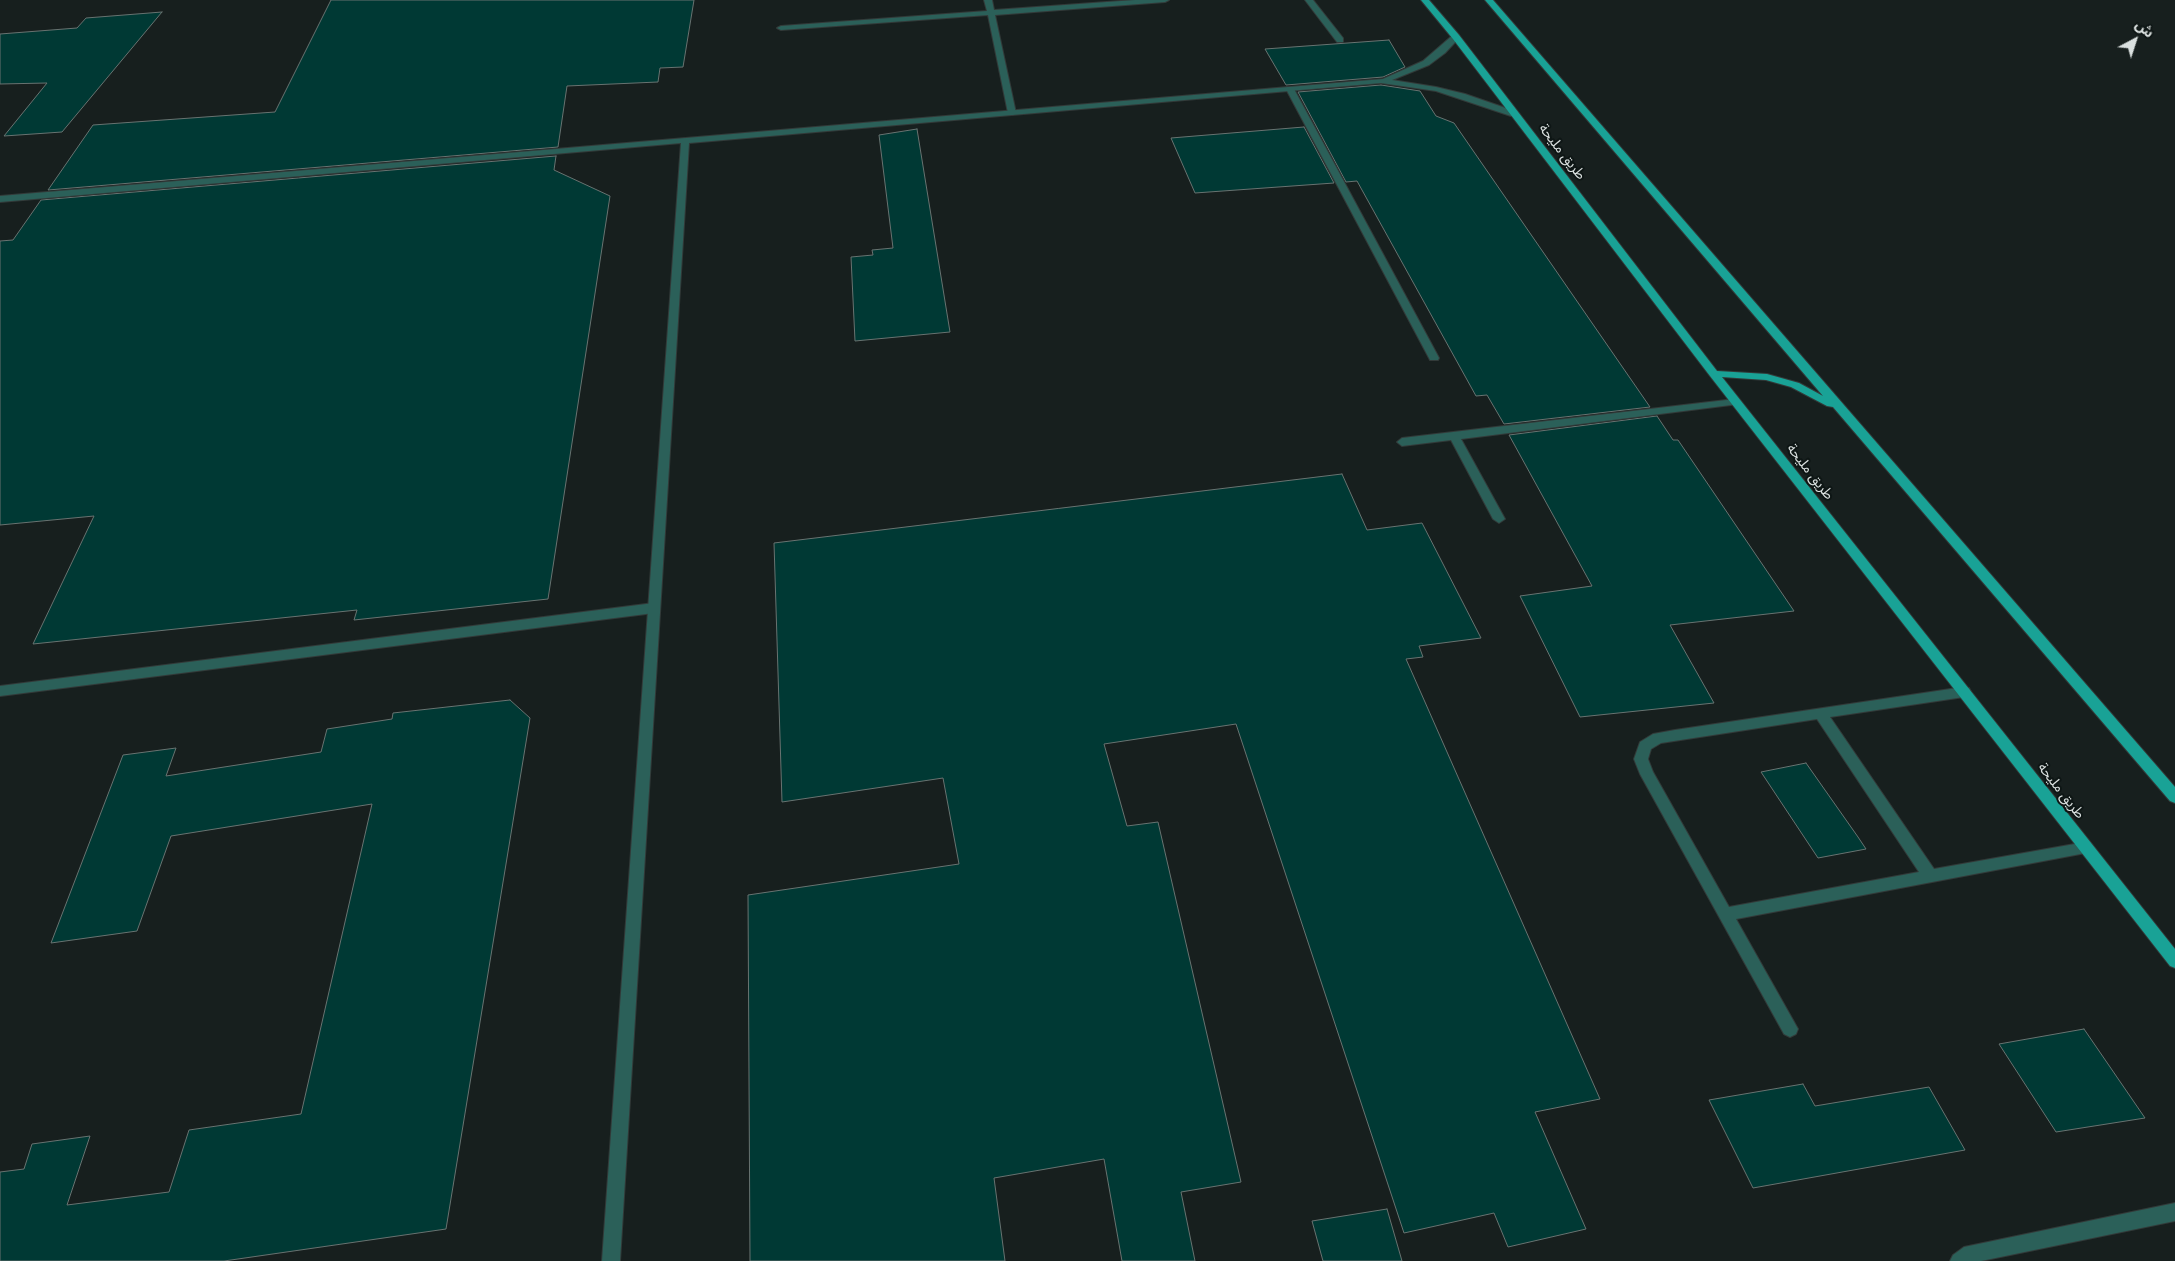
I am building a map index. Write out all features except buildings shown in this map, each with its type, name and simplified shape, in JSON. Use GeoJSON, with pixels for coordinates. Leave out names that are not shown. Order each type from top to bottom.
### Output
{"type":"FeatureCollection","features":[{"type":"Feature","properties":{"kind":"main road","name":"طريق مليحة"},"geometry":{"type":"LineString","coordinates":[[1425,0],[1456,37],[1714,374],[2175,961]]}},
{"type":"Feature","properties":{"kind":"main road"},"geometry":{"type":"LineString","coordinates":[[1489,0],[2175,797]]}},
{"type":"Feature","properties":{"kind":"main road"},"geometry":{"type":"LineString","coordinates":[[1714,374],[1758,376],[1795,385],[1821,397],[1844,412]]}},
{"type":"Feature","properties":{"kind":"street"},"geometry":{"type":"LineString","coordinates":[[988,0],[1012,113]]}},
{"type":"Feature","properties":{"kind":"street"},"geometry":{"type":"LineString","coordinates":[[781,28],[1165,0]]}},
{"type":"Feature","properties":{"kind":"street"},"geometry":{"type":"LineString","coordinates":[[1309,0],[1340,40]]}},
{"type":"Feature","properties":{"kind":"street"},"geometry":{"type":"LineString","coordinates":[[1381,82],[1426,63],[1456,37]]}},
{"type":"Feature","properties":{"kind":"street"},"geometry":{"type":"LineString","coordinates":[[0,199],[1381,82],[1408,84],[1453,93],[1514,114]]}},
{"type":"Feature","properties":{"kind":"street"},"geometry":{"type":"LineString","coordinates":[[1290,89],[1434,358]]}},
{"type":"Feature","properties":{"kind":"street"},"geometry":{"type":"LineString","coordinates":[[610,1261],[685,141]]}},
{"type":"Feature","properties":{"kind":"street"},"geometry":{"type":"LineString","coordinates":[[1402,442],[1736,402]]}},
{"type":"Feature","properties":{"kind":"street"},"geometry":{"type":"LineString","coordinates":[[1454,436],[1499,519]]}},
{"type":"Feature","properties":{"kind":"street"},"geometry":{"type":"LineString","coordinates":[[0,690],[654,608]]}},
{"type":"Feature","properties":{"kind":"street"},"geometry":{"type":"LineString","coordinates":[[1790,1029],[1647,774],[1641,759],[1645,746],[1658,738],[1964,692]]}},
{"type":"Feature","properties":{"kind":"street"},"geometry":{"type":"LineString","coordinates":[[1820,713],[1930,876]]}},
{"type":"Feature","properties":{"kind":"street"},"geometry":{"type":"LineString","coordinates":[[1726,914],[2086,848]]}},
{"type":"Feature","properties":{"kind":"street"},"geometry":{"type":"LineString","coordinates":[[1960,1261],[1964,1256],[1986,1251],[2174,1214]]}}]}
